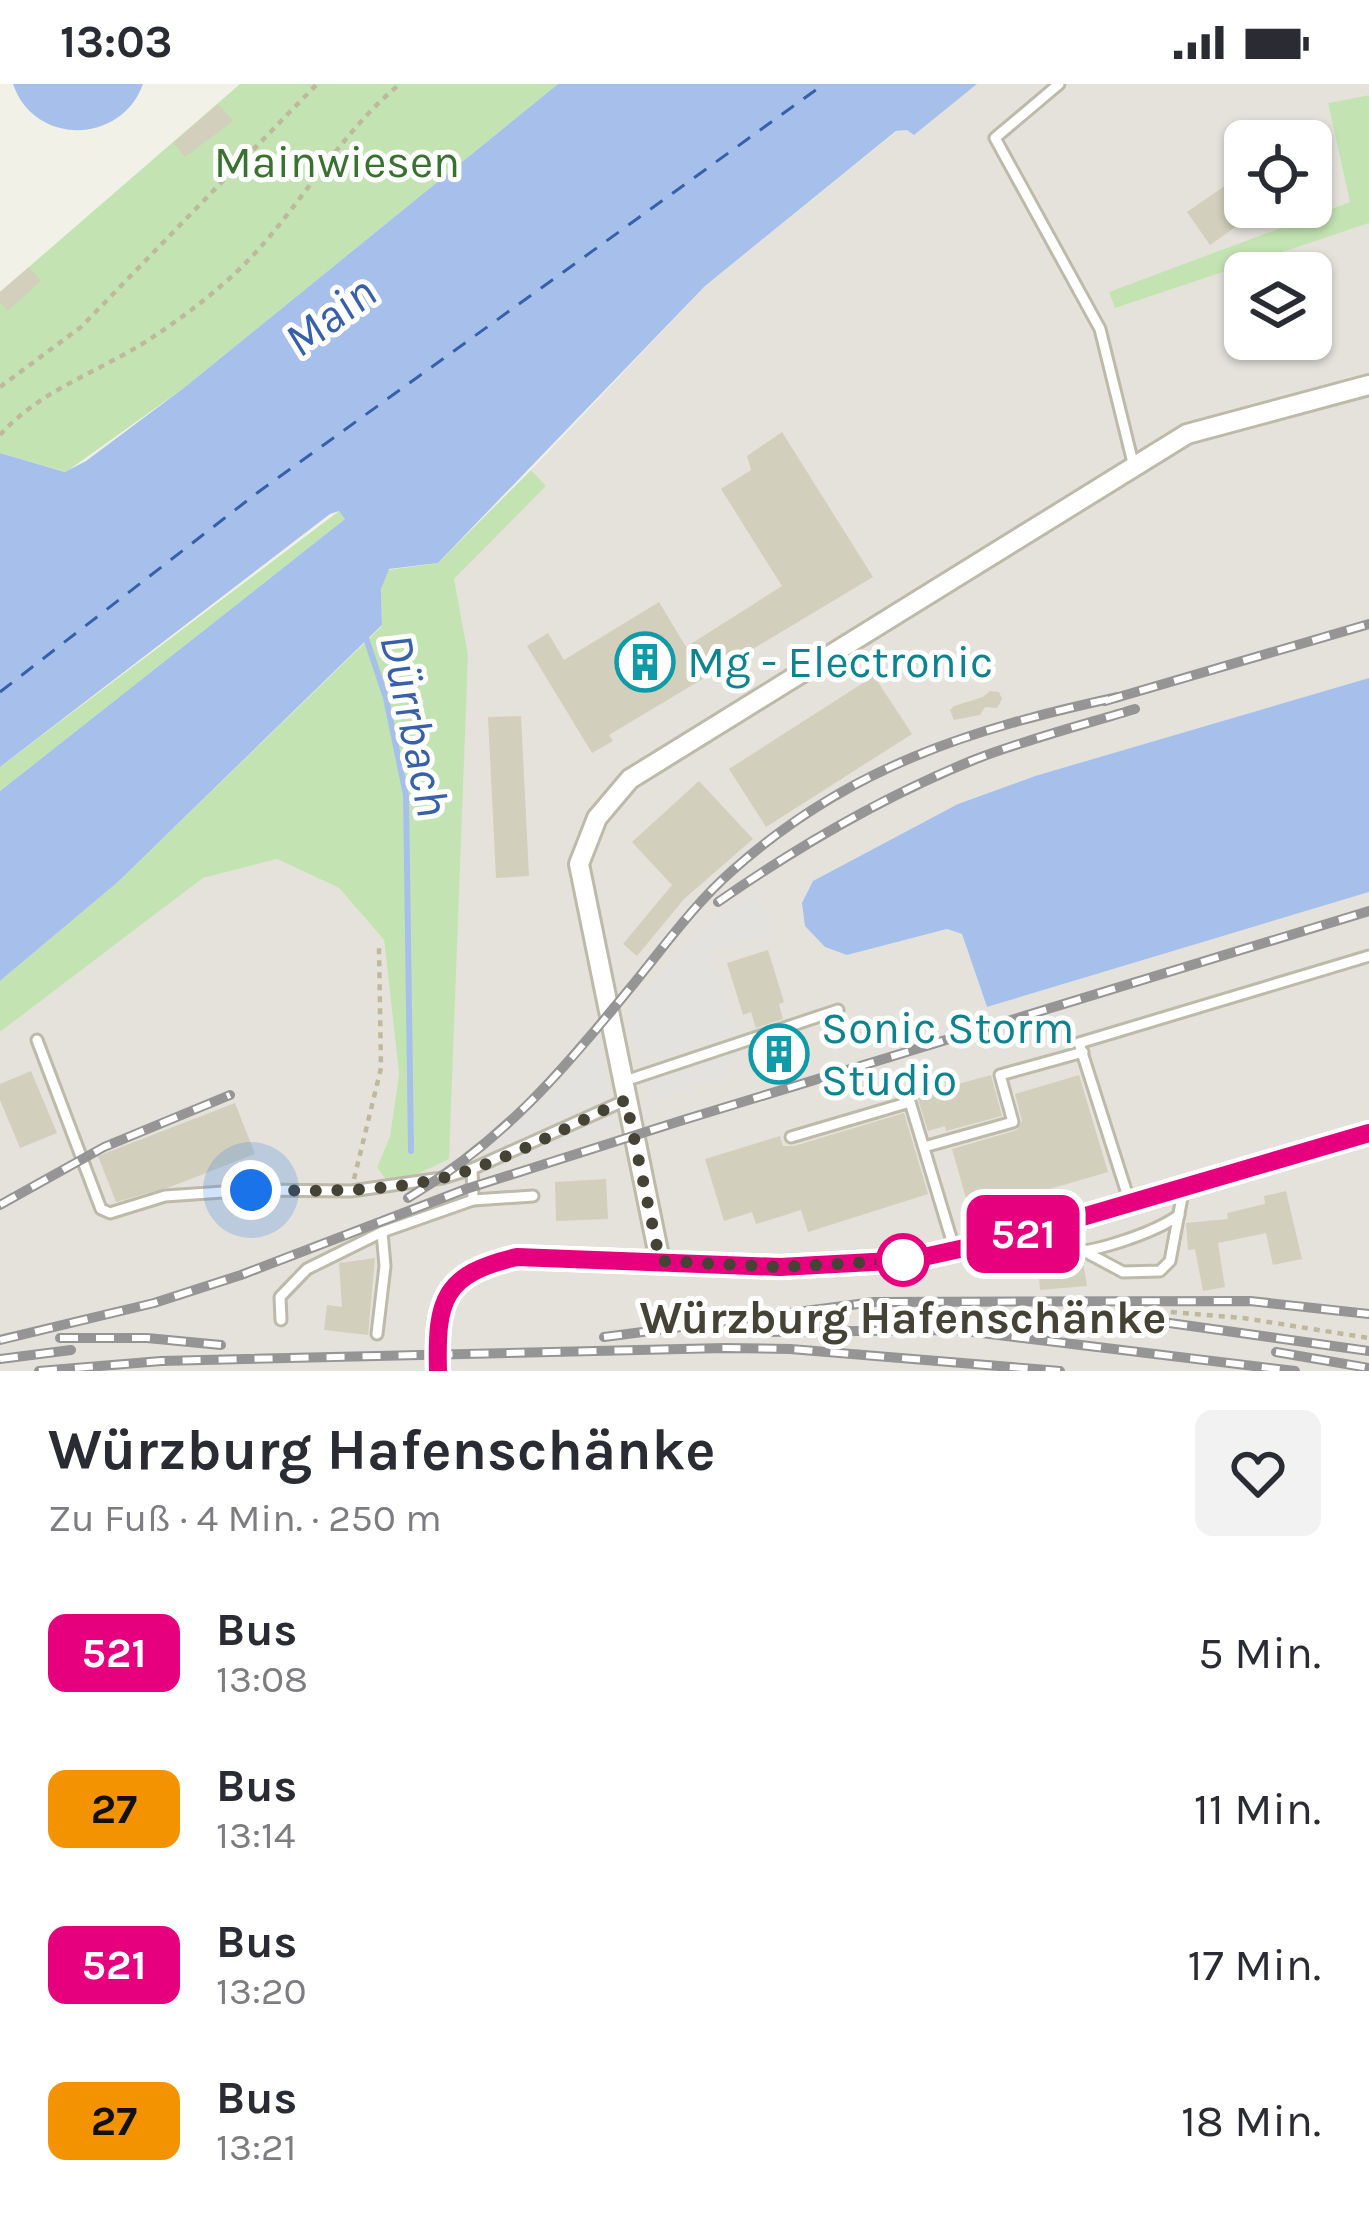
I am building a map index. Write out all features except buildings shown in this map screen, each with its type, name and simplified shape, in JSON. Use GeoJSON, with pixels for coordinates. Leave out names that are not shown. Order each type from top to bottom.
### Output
{"type":"FeatureCollection","features":[{"type":"Feature","properties":{"kind":"street"},"geometry":{"type":"LineString","coordinates":[[660,1261],[579,864],[597,818],[630,779],[1187,434],[1369,385]]}},
{"type":"Feature","properties":{"kind":"street"},"geometry":{"type":"LineString","coordinates":[[438,1371],[440,1305],[455,1282],[481,1265],[517,1257],[780,1267],[910,1260],[1021,1235],[1369,1133]]}},
{"type":"Feature","properties":{"kind":"lane"},"geometry":{"type":"LineString","coordinates":[[1059,84],[995,138],[1100,329],[1134,467]]}},
{"type":"Feature","properties":{"kind":"lane"},"geometry":{"type":"LineString","coordinates":[[1130,1203],[1078,1043],[1369,956]]}},
{"type":"Feature","properties":{"kind":"lane"},"geometry":{"type":"LineString","coordinates":[[37,1040],[101,1208],[110,1213],[166,1196],[251,1190],[351,1191],[442,1178],[472,1169],[624,1091],[838,1010]]}},
{"type":"Feature","properties":{"kind":"lane"},"geometry":{"type":"LineString","coordinates":[[924,1147],[1013,1122],[1000,1075],[1082,1052]]}},
{"type":"Feature","properties":{"kind":"lane"},"geometry":{"type":"LineString","coordinates":[[791,1137],[910,1102],[955,1251]]}},
{"type":"Feature","properties":{"kind":"lane"},"geometry":{"type":"LineString","coordinates":[[472,1169],[473,1200]]}},
{"type":"Feature","properties":{"kind":"lane"},"geometry":{"type":"LineString","coordinates":[[1082,1250],[1124,1272],[1160,1270],[1170,1261],[1184,1187]]}},
{"type":"Feature","properties":{"kind":"lane"},"geometry":{"type":"LineString","coordinates":[[281,1320],[280,1297],[307,1269],[382,1232],[473,1200],[533,1196]]}},
{"type":"Feature","properties":{"kind":"lane"},"geometry":{"type":"LineString","coordinates":[[1021,1235],[1057,1252],[1082,1250],[1164,1226],[1179,1215]]}},
{"type":"Feature","properties":{"kind":"lane"},"geometry":{"type":"LineString","coordinates":[[377,1334],[385,1266],[382,1232]]}},
{"type":"Feature","properties":{"kind":"path"},"geometry":{"type":"LineString","coordinates":[[0,388],[80,326],[317,84]]}},
{"type":"Feature","properties":{"kind":"path"},"geometry":{"type":"LineString","coordinates":[[0,435],[21,412],[148,340],[224,284],[272,233],[376,103],[400,84]]}},
{"type":"Feature","properties":{"kind":"path"},"geometry":{"type":"LineString","coordinates":[[351,1191],[381,1068],[379,948]]}},
{"type":"Feature","properties":{"kind":"path"},"geometry":{"type":"LineString","coordinates":[[1135,1309],[1243,1318],[1369,1338]]}},
{"type":"Feature","properties":{"kind":"shaded area"},"geometry":{"type":"Polygon","coordinates":[[[977,84],[1369,84],[1369,95],[1328,103],[1332,120],[1224,120],[1224,228],[1332,228],[1332,120],[1351,202],[1352,227],[1369,223],[1369,678],[1035,776],[958,804],[847,955],[947,929],[962,934],[987,1007],[1369,892],[1369,1371],[0,1371],[0,1032],[203,878],[277,859],[339,888],[384,940],[399,1074],[390,1136],[377,1167],[388,1181],[463,704],[468,654],[454,579],[545,486],[531,470],[705,286],[897,131],[914,135],[977,84]]]}},
{"type":"Feature","properties":{"kind":"shaded area"},"geometry":{"type":"Polygon","coordinates":[[[759,887],[774,936],[710,951],[744,1047],[721,1079],[654,1100],[624,1011],[719,912],[759,887]]]}},
{"type":"Feature","properties":{"kind":"shaded area"},"geometry":{"type":"Polygon","coordinates":[[[598,1036],[619,1127],[487,1172],[482,1154],[555,1091],[598,1036]]]}},
{"type":"Feature","properties":{"kind":"green space","name":"Mainwiesen"},"geometry":{"type":"Polygon","coordinates":[[[240,84],[558,84],[185,387],[66,472],[0,453],[0,292],[240,84]]]}},
{"type":"Feature","properties":{"kind":"green space"},"geometry":{"type":"Polygon","coordinates":[[[1369,95],[1369,223],[1282,252],[1224,252],[1224,272],[1115,308],[1109,292],[1280,228],[1332,228],[1332,209],[1350,202],[1328,103],[1369,95]]]}},
{"type":"Feature","properties":{"kind":"green space"},"geometry":{"type":"Polygon","coordinates":[[[531,470],[546,486],[454,579],[468,654],[449,1159],[413,1176],[387,1181],[377,1167],[390,1136],[399,1074],[384,940],[339,888],[277,859],[203,878],[0,1032],[0,981],[118,882],[382,626],[381,589],[387,570],[438,563],[531,470]]]}},
{"type":"Feature","properties":{"kind":"green space"},"geometry":{"type":"Polygon","coordinates":[[[339,511],[345,519],[0,791],[0,767],[339,511]]]}},
{"type":"Feature","properties":{"kind":"water"},"geometry":{"type":"Polygon","coordinates":[[[13,84],[143,84],[132,104],[116,118],[78,130],[39,119],[13,84]]]}},
{"type":"Feature","properties":{"kind":"water","name":"Main"},"geometry":{"type":"Polygon","coordinates":[[[558,84],[977,84],[914,135],[896,131],[705,286],[438,563],[389,569],[381,589],[382,625],[118,882],[0,981],[0,791],[345,519],[339,511],[330,514],[0,767],[0,453],[65,472],[86,461],[185,387],[558,84]]]}},
{"type":"Feature","properties":{"kind":"water"},"geometry":{"type":"Polygon","coordinates":[[[1369,678],[1369,892],[987,1007],[962,934],[947,929],[847,955],[825,947],[805,926],[802,903],[813,881],[958,804],[1035,776],[1369,678]]]}},
{"type":"Feature","properties":{"kind":"waterway","name":"Dürrbach"},"geometry":{"type":"LineString","coordinates":[[364,632],[386,698],[406,795],[411,1151]]}},
{"type":"Feature","properties":{"kind":"ferry route"},"geometry":{"type":"LineString","coordinates":[[0,692],[257,493],[824,84]]}},
{"type":"Feature","properties":{"kind":"railway"},"geometry":{"type":"LineString","coordinates":[[1105,701],[1369,624]]}},
{"type":"Feature","properties":{"kind":"railway"},"geometry":{"type":"LineString","coordinates":[[408,1198],[474,1153],[529,1103],[705,897],[777,834],[821,804],[913,757],[1012,723],[1118,697]]}},
{"type":"Feature","properties":{"kind":"railway"},"geometry":{"type":"LineString","coordinates":[[718,902],[843,823],[942,773],[1135,709]]}},
{"type":"Feature","properties":{"kind":"railway"},"geometry":{"type":"LineString","coordinates":[[0,1340],[154,1303],[466,1189],[1369,911]]}},
{"type":"Feature","properties":{"kind":"railway"},"geometry":{"type":"LineString","coordinates":[[0,1205],[104,1147],[230,1095]]}},
{"type":"Feature","properties":{"kind":"railway"},"geometry":{"type":"LineString","coordinates":[[604,1337],[874,1302],[1250,1301],[1369,1314]]}},
{"type":"Feature","properties":{"kind":"railway"},"geometry":{"type":"LineString","coordinates":[[1098,1313],[1369,1351]]}},
{"type":"Feature","properties":{"kind":"railway"},"geometry":{"type":"LineString","coordinates":[[760,1332],[957,1330],[1295,1371]]}},
{"type":"Feature","properties":{"kind":"railway"},"geometry":{"type":"LineString","coordinates":[[60,1338],[147,1338],[221,1345]]}},
{"type":"Feature","properties":{"kind":"railway"},"geometry":{"type":"LineString","coordinates":[[39,1371],[161,1361],[725,1348],[1060,1371]]}},
{"type":"Feature","properties":{"kind":"railway"},"geometry":{"type":"LineString","coordinates":[[0,1359],[71,1350]]}},
{"type":"Feature","properties":{"kind":"railway"},"geometry":{"type":"LineString","coordinates":[[1276,1352],[1369,1368]]}},
{"type":"Feature","properties":{"kind":"bus line","name":"521"},"geometry":{"type":"LineString","coordinates":[[438,1371],[440,1305],[455,1282],[481,1265],[517,1257],[780,1267],[910,1260],[1014,1237],[1369,1133]]}},
{"type":"Feature","properties":{"kind":"place","name":"Mg - Electronic"},"geometry":{"type":"Point","coordinates":[645,662]}},
{"type":"Feature","properties":{"kind":"place","name":"Sonic Storm Studio"},"geometry":{"type":"Point","coordinates":[779,1054]}},
{"type":"Feature","properties":{"kind":"place","name":"Würzburg Hafenschänke"},"geometry":{"type":"Point","coordinates":[903,1260]}},
{"type":"Feature","properties":{"kind":"route"},"geometry":{"type":"LineString","coordinates":[[251,1190],[351,1191],[442,1178],[626,1100],[660,1261],[780,1267],[910,1260],[903,1260]]}}]}
